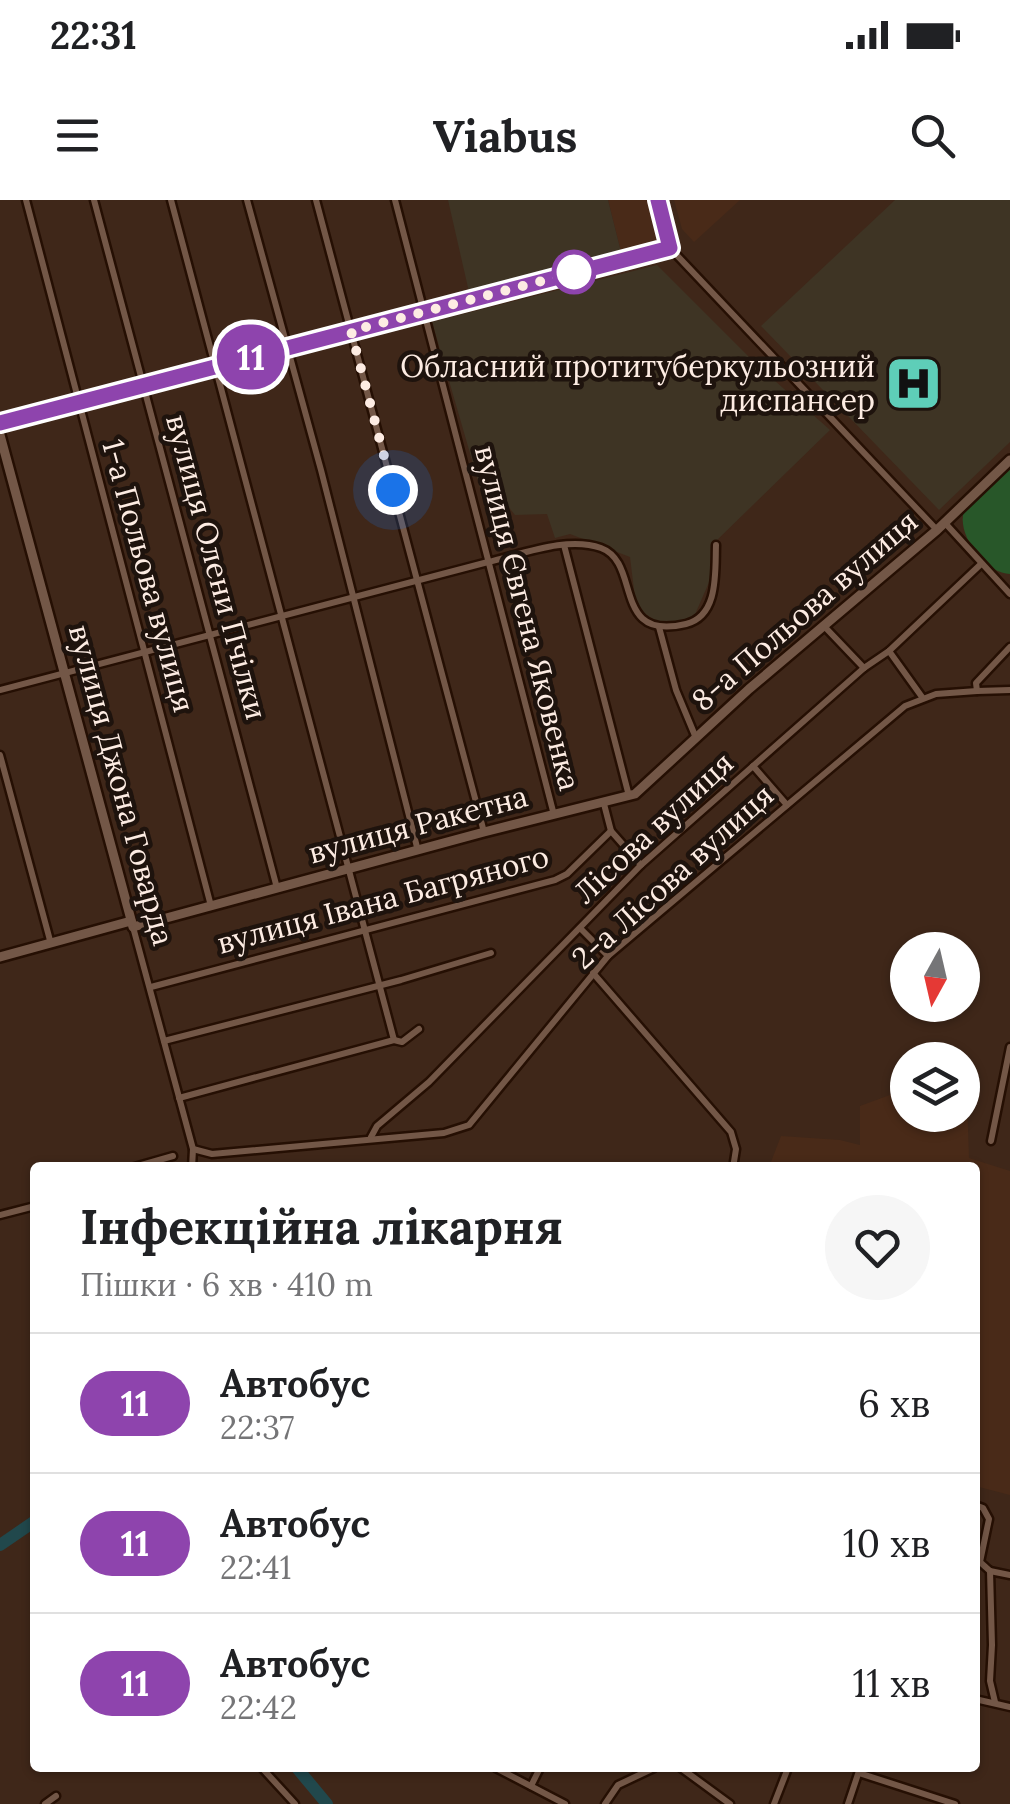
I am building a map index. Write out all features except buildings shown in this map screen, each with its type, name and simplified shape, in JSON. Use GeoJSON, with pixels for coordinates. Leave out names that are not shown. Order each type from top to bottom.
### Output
{"type":"FeatureCollection","features":[{"type":"Feature","properties":{"kind":"street","name":"1-а Польова вулиця"},"geometry":{"type":"LineString","coordinates":[[26,200],[211,906]]}},
{"type":"Feature","properties":{"kind":"street","name":"вулиця Олени Пчілки"},"geometry":{"type":"LineString","coordinates":[[94,200],[277,888]]}},
{"type":"Feature","properties":{"kind":"street"},"geometry":{"type":"LineString","coordinates":[[170,200],[394,1040]]}},
{"type":"Feature","properties":{"kind":"street"},"geometry":{"type":"LineString","coordinates":[[246,200],[321,470],[418,850]]}},
{"type":"Feature","properties":{"kind":"street"},"geometry":{"type":"LineString","coordinates":[[316,200],[484,832]]}},
{"type":"Feature","properties":{"kind":"street","name":"вулиця Євгена Яковенка"},"geometry":{"type":"LineString","coordinates":[[395,200],[554,815]]}},
{"type":"Feature","properties":{"kind":"street"},"geometry":{"type":"LineString","coordinates":[[658,200],[670,248],[1010,594]]}},
{"type":"Feature","properties":{"kind":"street"},"geometry":{"type":"LineString","coordinates":[[0,423],[670,248]]}},
{"type":"Feature","properties":{"kind":"street","name":"вулиця Джона Говарда"},"geometry":{"type":"LineString","coordinates":[[0,434],[151,987],[193,1149],[192,1162]]}},
{"type":"Feature","properties":{"kind":"street","name":"8-а Польова вулиця"},"geometry":{"type":"LineString","coordinates":[[659,627],[676,690],[697,739],[941,526],[1010,460]]}},
{"type":"Feature","properties":{"kind":"street"},"geometry":{"type":"LineString","coordinates":[[564,545],[630,797]]}},
{"type":"Feature","properties":{"kind":"street"},"geometry":{"type":"LineString","coordinates":[[0,690],[564,545],[592,546],[611,553],[617,559],[629,600],[638,613],[659,627],[692,622],[703,616],[712,597],[716,545]]}},
{"type":"Feature","properties":{"kind":"street","name":"Лісова вулиця"},"geometry":{"type":"LineString","coordinates":[[370,1137],[642,865],[864,668],[889,651],[982,564]]}},
{"type":"Feature","properties":{"kind":"street"},"geometry":{"type":"LineString","coordinates":[[824,625],[864,668]]}},
{"type":"Feature","properties":{"kind":"street"},"geometry":{"type":"LineString","coordinates":[[978,691],[976,683],[1010,648]]}},
{"type":"Feature","properties":{"kind":"street"},"geometry":{"type":"LineString","coordinates":[[889,651],[922,698]]}},
{"type":"Feature","properties":{"kind":"street","name":"2-а Лісова вулиця"},"geometry":{"type":"LineString","coordinates":[[193,1149],[212,1154],[444,1133],[469,1125],[608,956],[905,706],[950,692],[1010,690]]}},
{"type":"Feature","properties":{"kind":"street","name":"вулиця Ракетна"},"geometry":{"type":"LineString","coordinates":[[0,958],[630,797],[697,739]]}},
{"type":"Feature","properties":{"kind":"street"},"geometry":{"type":"LineString","coordinates":[[0,755],[50,944]]}},
{"type":"Feature","properties":{"kind":"street"},"geometry":{"type":"LineString","coordinates":[[753,766],[787,805]]}},
{"type":"Feature","properties":{"kind":"street"},"geometry":{"type":"LineString","coordinates":[[604,804],[612,831],[642,865]]}},
{"type":"Feature","properties":{"kind":"street","name":"вулиця Івана Багряного"},"geometry":{"type":"LineString","coordinates":[[151,987],[562,877],[612,831]]}},
{"type":"Feature","properties":{"kind":"street"},"geometry":{"type":"LineString","coordinates":[[580,928],[608,956]]}},
{"type":"Feature","properties":{"kind":"street"},"geometry":{"type":"LineString","coordinates":[[164,1041],[492,953]]}},
{"type":"Feature","properties":{"kind":"street"},"geometry":{"type":"LineString","coordinates":[[593,973],[730,1132],[736,1148],[734,1162]]}},
{"type":"Feature","properties":{"kind":"street"},"geometry":{"type":"LineString","coordinates":[[179,1098],[394,1040],[404,1041],[419,1029]]}},
{"type":"Feature","properties":{"kind":"street"},"geometry":{"type":"LineString","coordinates":[[990,1141],[1010,1047]]}},
{"type":"Feature","properties":{"kind":"street"},"geometry":{"type":"LineString","coordinates":[[152,1162],[174,1156]]}},
{"type":"Feature","properties":{"kind":"street"},"geometry":{"type":"LineString","coordinates":[[0,1216],[30,1207]]}},
{"type":"Feature","properties":{"kind":"street"},"geometry":{"type":"LineString","coordinates":[[980,1508],[988,1514],[980,1562],[990,1571],[1010,1575]]}},
{"type":"Feature","properties":{"kind":"street"},"geometry":{"type":"LineString","coordinates":[[990,1571],[990,1681],[994,1702]]}},
{"type":"Feature","properties":{"kind":"street"},"geometry":{"type":"LineString","coordinates":[[980,1699],[1010,1707]]}},
{"type":"Feature","properties":{"kind":"street"},"geometry":{"type":"LineString","coordinates":[[266,1772],[295,1804]]}},
{"type":"Feature","properties":{"kind":"street"},"geometry":{"type":"LineString","coordinates":[[504,1772],[565,1804]]}},
{"type":"Feature","properties":{"kind":"street"},"geometry":{"type":"LineString","coordinates":[[531,1786],[538,1772]]}},
{"type":"Feature","properties":{"kind":"street"},"geometry":{"type":"LineString","coordinates":[[605,1804],[618,1785],[646,1772]]}},
{"type":"Feature","properties":{"kind":"street"},"geometry":{"type":"LineString","coordinates":[[686,1772],[730,1804]]}},
{"type":"Feature","properties":{"kind":"street"},"geometry":{"type":"LineString","coordinates":[[774,1804],[786,1772]]}},
{"type":"Feature","properties":{"kind":"street"},"geometry":{"type":"LineString","coordinates":[[848,1804],[859,1772]]}},
{"type":"Feature","properties":{"kind":"street"},"geometry":{"type":"LineString","coordinates":[[866,1772],[954,1804]]}},
{"type":"Feature","properties":{"kind":"street"},"geometry":{"type":"LineString","coordinates":[[45,1804],[56,1796]]}},
{"type":"Feature","properties":{"kind":"shaded area"},"geometry":{"type":"Polygon","coordinates":[[[448,200],[608,200],[621,252],[469,292],[448,200]]]}},
{"type":"Feature","properties":{"kind":"shaded area"},"geometry":{"type":"Polygon","coordinates":[[[608,200],[652,200],[663,242],[621,252],[608,200]]]}},
{"type":"Feature","properties":{"kind":"shaded area"},"geometry":{"type":"Polygon","coordinates":[[[674,200],[740,200],[694,242],[682,229],[674,200]]]}},
{"type":"Feature","properties":{"kind":"shaded area","name":"Обласний протитуберкульозний диспансер"},"geometry":{"type":"Polygon","coordinates":[[[895,200],[1010,200],[1010,442],[939,510],[761,326],[895,200]]]}},
{"type":"Feature","properties":{"kind":"shaded area"},"geometry":{"type":"Polygon","coordinates":[[[657,265],[754,362],[830,430],[714,543],[710,580],[693,619],[662,625],[644,613],[635,598],[630,557],[570,534],[555,538],[547,514],[515,515],[507,505],[485,505],[432,322],[657,265]]]}},
{"type":"Feature","properties":{"kind":"shaded area"},"geometry":{"type":"Polygon","coordinates":[[[890,1095],[890,1132],[968,1132],[969,1158],[1010,1171],[1010,1495],[980,1487],[980,1162],[771,1162],[781,1136],[860,1145],[860,1106],[890,1095]]]}},
{"type":"Feature","properties":{"kind":"green space"},"geometry":{"type":"Polygon","coordinates":[[[1010,468],[1010,574],[992,568],[975,552],[963,521],[964,511],[1010,468]]]}},
{"type":"Feature","properties":{"kind":"waterway"},"geometry":{"type":"LineString","coordinates":[[0,1545],[30,1524]]}},
{"type":"Feature","properties":{"kind":"waterway"},"geometry":{"type":"LineString","coordinates":[[300,1772],[327,1804]]}},
{"type":"Feature","properties":{"kind":"bus line","name":"11"},"geometry":{"type":"LineString","coordinates":[[0,423],[670,248],[658,200]]}},
{"type":"Feature","properties":{"kind":"place","name":"Обласний протитуберкульозний диспансер"},"geometry":{"type":"Point","coordinates":[914,384]}},
{"type":"Feature","properties":{"kind":"route"},"geometry":{"type":"LineString","coordinates":[[393,490],[351,331],[584,270],[574,272]]}}]}
